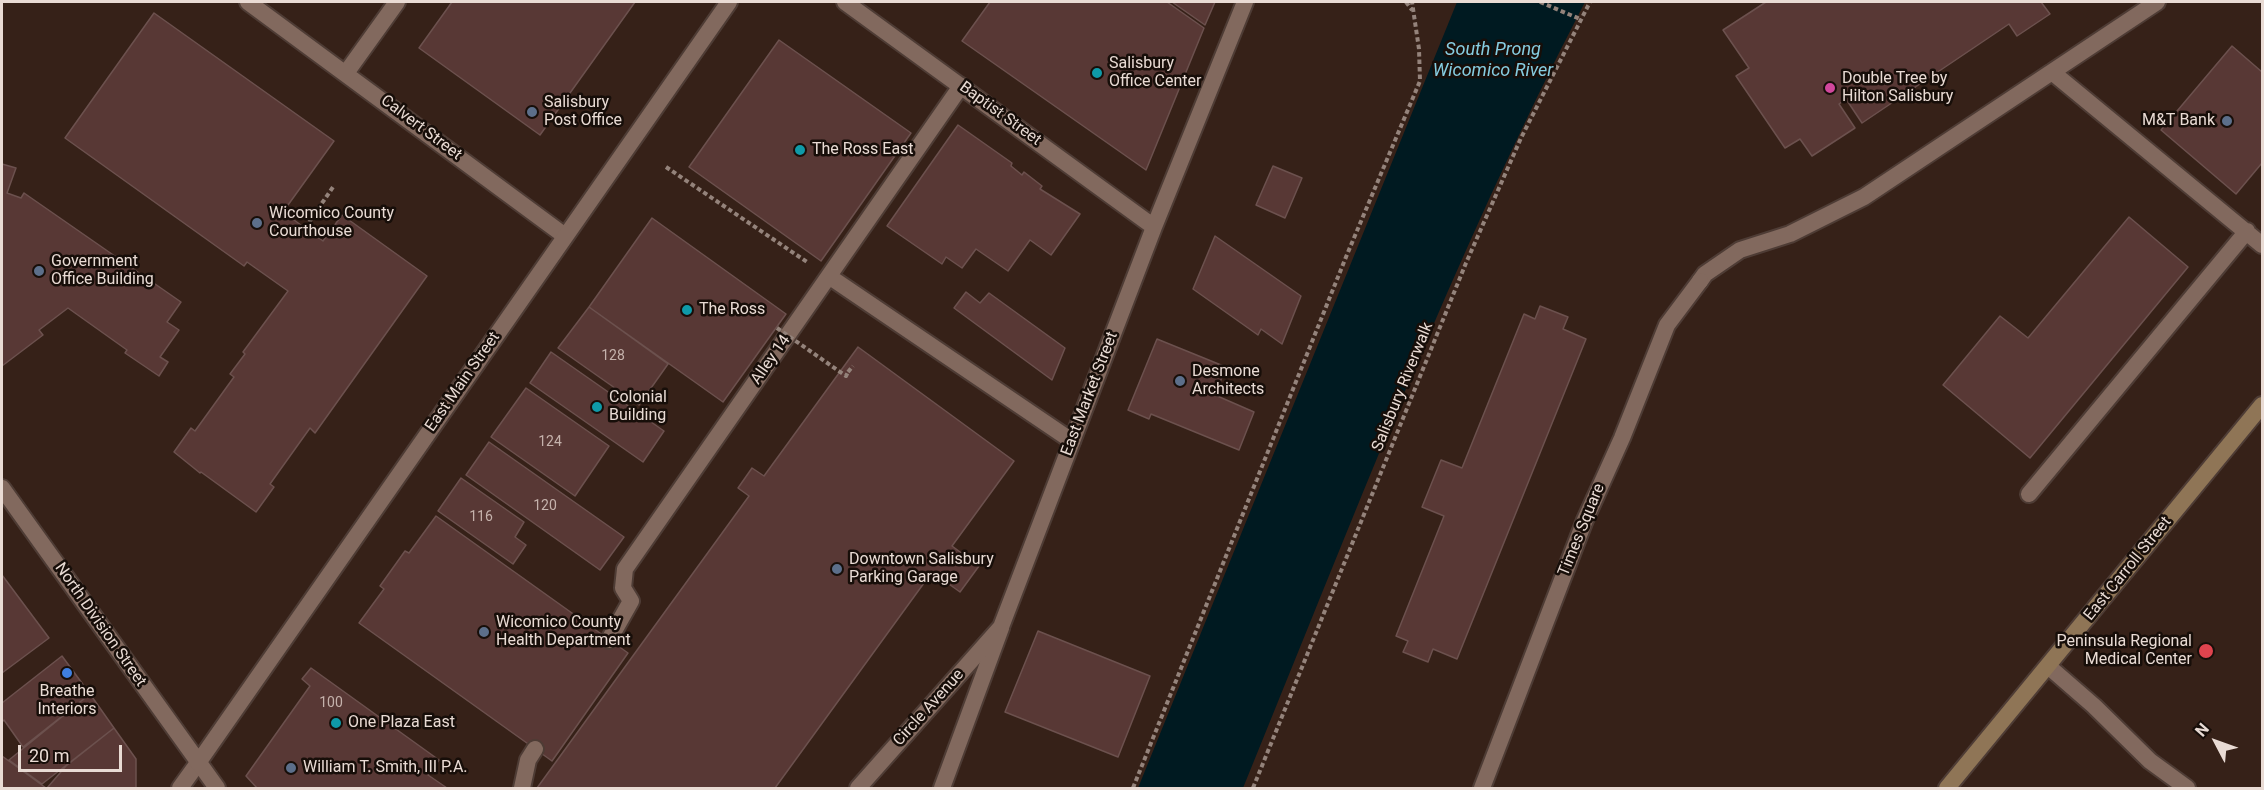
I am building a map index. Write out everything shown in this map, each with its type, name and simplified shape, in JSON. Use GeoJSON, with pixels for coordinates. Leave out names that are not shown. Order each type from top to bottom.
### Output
{"type":"FeatureCollection","features":[{"type":"Feature","properties":{"kind":"main road","name":"East Carroll Street"},"geometry":{"type":"LineString","coordinates":[[1947,789],[2262,405]]}},
{"type":"Feature","properties":{"kind":"street","name":"Calvert Street"},"geometry":{"type":"LineString","coordinates":[[248,2],[565,236]]}},
{"type":"Feature","properties":{"kind":"street"},"geometry":{"type":"LineString","coordinates":[[346,74],[397,2]]}},
{"type":"Feature","properties":{"kind":"street","name":"East Main Street"},"geometry":{"type":"LineString","coordinates":[[180,789],[729,2]]}},
{"type":"Feature","properties":{"kind":"street","name":"Baptist Street"},"geometry":{"type":"LineString","coordinates":[[845,2],[1154,227]]}},
{"type":"Feature","properties":{"kind":"street","name":"East Market Street"},"geometry":{"type":"LineString","coordinates":[[942,789],[1001,627],[1154,227],[1245,2]]}},
{"type":"Feature","properties":{"kind":"street","name":"Times Square"},"geometry":{"type":"LineString","coordinates":[[1482,789],[1585,520],[1622,438],[1667,326],[1705,274],[1740,250],[1790,234],[1864,197],[2157,2]]}},
{"type":"Feature","properties":{"kind":"street"},"geometry":{"type":"LineString","coordinates":[[2052,72],[2262,244]]}},
{"type":"Feature","properties":{"kind":"street","name":"Alley 14"},"geometry":{"type":"LineString","coordinates":[[609,640],[630,601],[623,588],[624,569],[830,277],[961,86]]}},
{"type":"Feature","properties":{"kind":"street"},"geometry":{"type":"LineString","coordinates":[[2029,494],[2247,231]]}},
{"type":"Feature","properties":{"kind":"street"},"geometry":{"type":"LineString","coordinates":[[830,277],[1072,441]]}},
{"type":"Feature","properties":{"kind":"street","name":"North Division Street"},"geometry":{"type":"LineString","coordinates":[[2,488],[218,789]]}},
{"type":"Feature","properties":{"kind":"street","name":"Circle Avenue"},"geometry":{"type":"LineString","coordinates":[[858,789],[1001,627]]}},
{"type":"Feature","properties":{"kind":"street"},"geometry":{"type":"LineString","coordinates":[[2048,666],[2094,706],[2150,761],[2187,789]]}},
{"type":"Feature","properties":{"kind":"street"},"geometry":{"type":"LineString","coordinates":[[522,789],[528,760],[535,749]]}},
{"type":"Feature","properties":{"kind":"path"},"geometry":{"type":"LineString","coordinates":[[1406,2],[1413,10]]}},
{"type":"Feature","properties":{"kind":"path"},"geometry":{"type":"LineString","coordinates":[[1133,789],[1341,268],[1420,81],[1419,49],[1412,2]]}},
{"type":"Feature","properties":{"kind":"path"},"geometry":{"type":"LineString","coordinates":[[1540,2],[1581,19]]}},
{"type":"Feature","properties":{"kind":"path","name":"Salisbury Riverwalk"},"geometry":{"type":"LineString","coordinates":[[1253,789],[1466,263],[1521,138],[1590,2]]}},
{"type":"Feature","properties":{"kind":"path"},"geometry":{"type":"LineString","coordinates":[[666,166],[830,277]]}},
{"type":"Feature","properties":{"kind":"path"},"geometry":{"type":"LineString","coordinates":[[304,228],[333,187]]}},
{"type":"Feature","properties":{"kind":"path"},"geometry":{"type":"LineString","coordinates":[[777,328],[846,376],[853,366]]}},
{"type":"Feature","properties":{"kind":"water","name":"South Prong Wicomico River"},"geometry":{"type":"Polygon","coordinates":[[[1457,2],[1585,2],[1491,195],[1447,293],[1243,788],[1138,788],[1457,2]]]}},
{"type":"Feature","properties":{"kind":"building"},"geometry":{"type":"Polygon","coordinates":[[[452,2],[635,2],[540,135],[419,48],[452,2]]]}},
{"type":"Feature","properties":{"kind":"building","name":"Salisbury Office Center"},"geometry":{"type":"Polygon","coordinates":[[[990,2],[1167,2],[1204,28],[1146,170],[962,41],[990,2]]]}},
{"type":"Feature","properties":{"kind":"building"},"geometry":{"type":"Polygon","coordinates":[[[1172,2],[1215,2],[1205,25],[1172,2]]]}},
{"type":"Feature","properties":{"kind":"building","name":"Double Tree by Hilton Salisbury"},"geometry":{"type":"Polygon","coordinates":[[[1766,2],[2041,2],[2050,14],[2017,36],[2009,24],[1862,123],[1846,99],[1839,104],[1855,128],[1812,156],[1800,139],[1785,148],[1736,76],[1749,68],[1723,30],[1766,2]]]}},
{"type":"Feature","properties":{"kind":"building"},"geometry":{"type":"Polygon","coordinates":[[[154,13],[334,141],[283,212],[323,241],[342,215],[427,276],[315,433],[310,428],[270,484],[274,487],[256,512],[174,452],[191,428],[195,431],[234,377],[230,374],[245,354],[243,352],[288,291],[247,262],[244,266],[65,138],[154,13]]]}},
{"type":"Feature","properties":{"kind":"building","name":"The Ross East"},"geometry":{"type":"Polygon","coordinates":[[[779,40],[911,133],[821,261],[689,167],[779,40]]]}},
{"type":"Feature","properties":{"kind":"building"},"geometry":{"type":"Polygon","coordinates":[[[2232,46],[2262,72],[2262,163],[2236,194],[2161,130],[2232,46]]]}},
{"type":"Feature","properties":{"kind":"building"},"geometry":{"type":"Polygon","coordinates":[[[958,125],[1012,163],[1011,166],[1022,175],[1024,172],[1042,186],[1040,189],[1080,214],[1051,255],[1030,240],[1008,271],[976,249],[962,268],[946,257],[942,264],[887,226],[958,125]]]}},
{"type":"Feature","properties":{"kind":"building"},"geometry":{"type":"Polygon","coordinates":[[[2,164],[16,168],[7,193],[21,198],[24,193],[181,302],[167,322],[179,330],[160,357],[168,362],[159,376],[125,353],[127,350],[68,308],[39,330],[43,335],[2,366],[2,164]]]}},
{"type":"Feature","properties":{"kind":"building"},"geometry":{"type":"Polygon","coordinates":[[[1273,166],[1302,178],[1285,218],[1256,205],[1273,166]]]}},
{"type":"Feature","properties":{"kind":"building"},"geometry":{"type":"Polygon","coordinates":[[[2129,217],[2188,267],[2030,458],[1943,385],[2000,316],[2028,338],[2129,217]]]}},
{"type":"Feature","properties":{"kind":"building","name":"The Ross"},"geometry":{"type":"Polygon","coordinates":[[[652,218],[786,314],[723,402],[589,307],[652,218]]]}},
{"type":"Feature","properties":{"kind":"building"},"geometry":{"type":"Polygon","coordinates":[[[1215,236],[1301,296],[1282,344],[1261,329],[1258,335],[1193,289],[1215,236]]]}},
{"type":"Feature","properties":{"kind":"building"},"geometry":{"type":"Polygon","coordinates":[[[966,292],[980,303],[989,293],[1065,348],[1052,380],[954,308],[966,292]]]}},
{"type":"Feature","properties":{"kind":"building"},"geometry":{"type":"Polygon","coordinates":[[[1540,306],[1568,317],[1563,329],[1586,339],[1457,659],[1433,649],[1428,662],[1403,652],[1408,641],[1396,636],[1444,516],[1422,507],[1441,460],[1462,468],[1524,314],[1535,319],[1540,306]]]}},
{"type":"Feature","properties":{"kind":"building"},"geometry":{"type":"Polygon","coordinates":[[[589,307],[668,364],[639,405],[558,348],[589,307]]]}},
{"type":"Feature","properties":{"kind":"building","name":"Desmone Architects"},"geometry":{"type":"Polygon","coordinates":[[[1157,339],[1226,367],[1215,395],[1254,412],[1239,450],[1151,414],[1149,419],[1128,410],[1157,339]]]}},
{"type":"Feature","properties":{"kind":"building","name":"Downtown Salisbury Parking Garage"},"geometry":{"type":"Polygon","coordinates":[[[858,347],[1014,461],[952,546],[979,566],[960,592],[932,572],[775,788],[537,788],[749,496],[738,488],[752,468],[764,476],[858,347]]]}},
{"type":"Feature","properties":{"kind":"building","name":"Colonial Building"},"geometry":{"type":"Polygon","coordinates":[[[551,352],[664,431],[643,462],[530,383],[551,352]]]}},
{"type":"Feature","properties":{"kind":"building"},"geometry":{"type":"Polygon","coordinates":[[[526,388],[609,446],[575,496],[491,437],[526,388]]]}},
{"type":"Feature","properties":{"kind":"building"},"geometry":{"type":"Polygon","coordinates":[[[489,442],[624,537],[600,570],[466,475],[489,442]]]}},
{"type":"Feature","properties":{"kind":"building"},"geometry":{"type":"Polygon","coordinates":[[[461,478],[524,522],[515,537],[526,545],[513,564],[438,511],[461,478]]]}},
{"type":"Feature","properties":{"kind":"building","name":"Wicomico County Health Department"},"geometry":{"type":"Polygon","coordinates":[[[436,516],[628,653],[552,761],[359,623],[384,589],[380,586],[405,551],[409,553],[436,516]]]}},
{"type":"Feature","properties":{"kind":"building"},"geometry":{"type":"Polygon","coordinates":[[[2,575],[49,638],[2,673],[2,575]]]}},
{"type":"Feature","properties":{"kind":"building"},"geometry":{"type":"Polygon","coordinates":[[[1038,631],[1150,676],[1118,757],[1005,712],[1038,631]]]}},
{"type":"Feature","properties":{"kind":"building"},"geometry":{"type":"Polygon","coordinates":[[[62,656],[90,694],[23,747],[4,720],[2,722],[2,703],[62,656]]]}},
{"type":"Feature","properties":{"kind":"building","name":"One Plaza East"},"geometry":{"type":"Polygon","coordinates":[[[311,668],[439,760],[428,775],[447,788],[257,788],[246,776],[310,686],[302,679],[311,668]]]}},
{"type":"Feature","properties":{"kind":"building"},"geometry":{"type":"Polygon","coordinates":[[[90,694],[114,728],[42,784],[9,760],[90,694]]]}},
{"type":"Feature","properties":{"kind":"building"},"geometry":{"type":"Polygon","coordinates":[[[114,728],[136,759],[136,788],[47,788],[66,766],[114,728]]]}},
{"type":"Feature","properties":{"kind":"building"},"geometry":{"type":"Polygon","coordinates":[[[2,756],[46,788],[2,788],[2,756]]]}},
{"type":"Feature","properties":{"kind":"place","name":"Salisbury Office Center"},"geometry":{"type":"Point","coordinates":[1097,73]}},
{"type":"Feature","properties":{"kind":"place","name":"Double Tree by Hilton Salisbury"},"geometry":{"type":"Point","coordinates":[1830,88]}},
{"type":"Feature","properties":{"kind":"place","name":"Salisbury Post Office"},"geometry":{"type":"Point","coordinates":[532,112]}},
{"type":"Feature","properties":{"kind":"place","name":"M&T Bank"},"geometry":{"type":"Point","coordinates":[2227,121]}},
{"type":"Feature","properties":{"kind":"place","name":"The Ross East"},"geometry":{"type":"Point","coordinates":[800,150]}},
{"type":"Feature","properties":{"kind":"place","name":"Wicomico County Courthouse"},"geometry":{"type":"Point","coordinates":[257,223]}},
{"type":"Feature","properties":{"kind":"place","name":"Government Office Building"},"geometry":{"type":"Point","coordinates":[39,271]}},
{"type":"Feature","properties":{"kind":"place","name":"The Ross"},"geometry":{"type":"Point","coordinates":[687,310]}},
{"type":"Feature","properties":{"kind":"place","name":"Desmone Architects"},"geometry":{"type":"Point","coordinates":[1180,381]}},
{"type":"Feature","properties":{"kind":"place","name":"Colonial Building"},"geometry":{"type":"Point","coordinates":[597,407]}},
{"type":"Feature","properties":{"kind":"place","name":"Downtown Salisbury Parking Garage"},"geometry":{"type":"Point","coordinates":[837,569]}},
{"type":"Feature","properties":{"kind":"place","name":"Wicomico County Health Department"},"geometry":{"type":"Point","coordinates":[484,632]}},
{"type":"Feature","properties":{"kind":"place","name":"Peninsula Regional Medical Center"},"geometry":{"type":"Point","coordinates":[2206,651]}},
{"type":"Feature","properties":{"kind":"place","name":"Breathe Interiors"},"geometry":{"type":"Point","coordinates":[67,673]}},
{"type":"Feature","properties":{"kind":"place","name":"One Plaza East"},"geometry":{"type":"Point","coordinates":[336,723]}},
{"type":"Feature","properties":{"kind":"place","name":"William T. Smith, III P.A."},"geometry":{"type":"Point","coordinates":[291,768]}}]}
